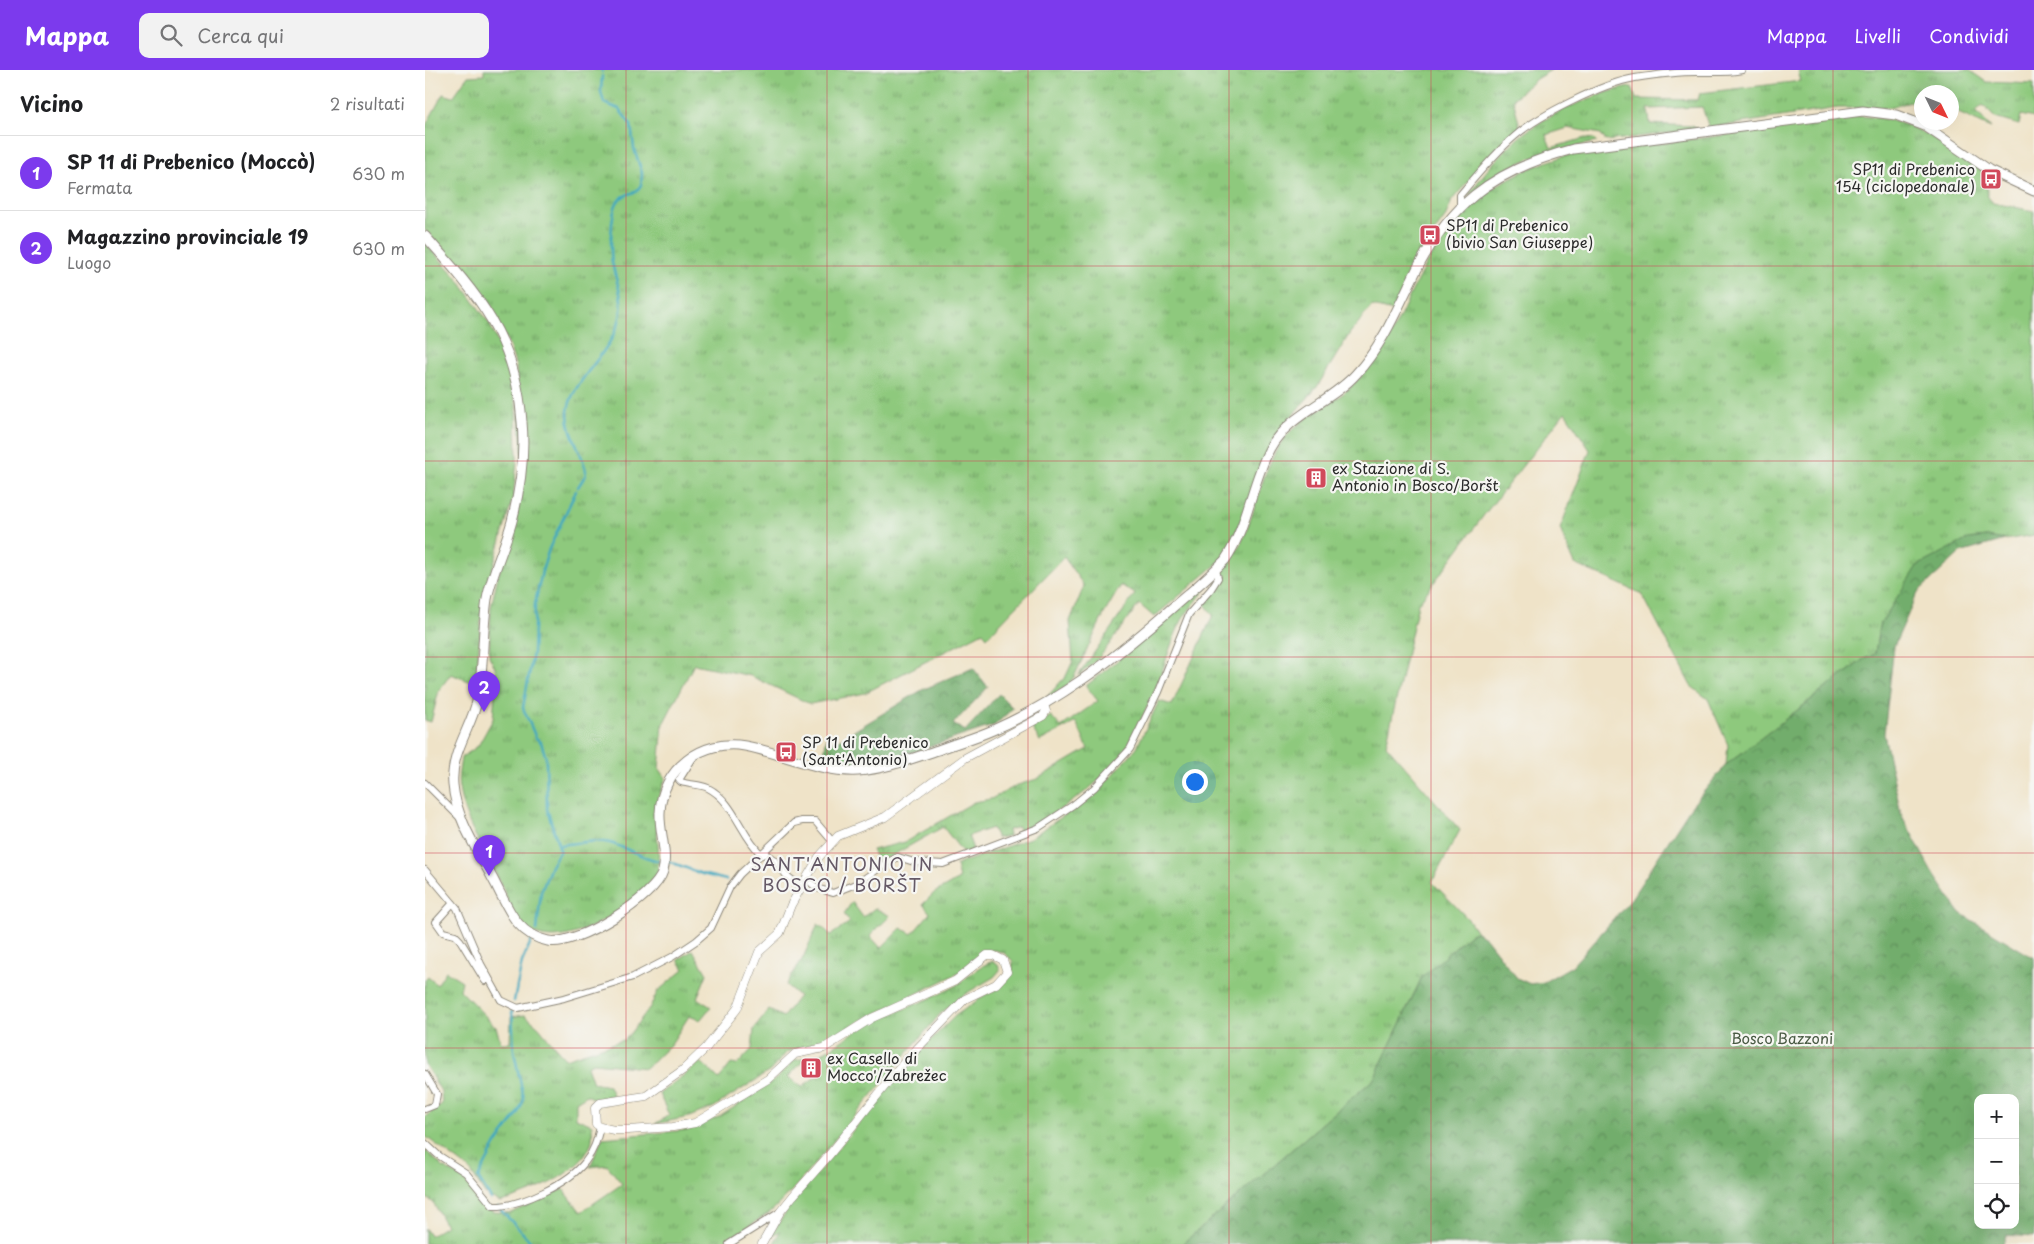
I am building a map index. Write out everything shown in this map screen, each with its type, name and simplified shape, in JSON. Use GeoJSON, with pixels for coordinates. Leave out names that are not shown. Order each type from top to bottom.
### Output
{"type":"FeatureCollection","features":[{"type":"Feature","properties":{"kind":"main road"},"geometry":{"type":"LineString","coordinates":[[425,236],[474,292],[498,328],[508,352],[518,388],[523,425],[520,477],[513,518],[487,600],[478,695],[453,766],[454,792],[463,820],[516,924],[523,930],[543,940],[566,941],[596,929],[616,918],[660,878],[664,864],[659,817],[663,798],[676,769],[696,753],[732,744],[843,770],[872,769],[989,732],[1044,705],[1103,666],[1216,570],[1225,560],[1236,542],[1271,447],[1287,426],[1343,386],[1373,354],[1387,333],[1433,240],[1460,207],[1505,174],[1540,158],[1573,149],[1863,111],[1896,115],[1925,126],[1994,173],[2034,191]]}},
{"type":"Feature","properties":{"kind":"street"},"geometry":{"type":"LineString","coordinates":[[1460,207],[1460,195],[1516,134],[1560,108],[1613,84],[1633,79],[1678,73],[1732,72],[1742,70]]}},
{"type":"Feature","properties":{"kind":"street"},"geometry":{"type":"LineString","coordinates":[[806,879],[817,888],[833,893],[858,883],[898,857],[914,862],[943,864],[1038,828],[1073,805],[1094,788],[1130,749],[1159,692],[1185,621],[1193,608],[1215,584],[1218,578],[1216,570]]}},
{"type":"Feature","properties":{"kind":"street"},"geometry":{"type":"LineString","coordinates":[[762,1244],[780,1212],[927,1038],[965,999],[1003,979],[1007,972],[1003,960],[999,956],[987,955],[955,981],[872,1018],[824,1048],[795,1054],[768,1079],[695,1123],[651,1129],[614,1130],[600,1127],[595,1121],[595,1113],[601,1103],[646,1096],[683,1070],[706,1048],[737,1009],[759,952],[780,933],[801,887],[832,841],[838,836],[885,817],[909,797],[972,753],[1043,716],[1046,711],[1044,705]]}},
{"type":"Feature","properties":{"kind":"street"},"geometry":{"type":"LineString","coordinates":[[696,753],[679,780],[706,787],[719,796],[750,843],[763,854],[775,860],[786,875],[801,887]]}},
{"type":"Feature","properties":{"kind":"street"},"geometry":{"type":"LineString","coordinates":[[425,783],[463,820]]}},
{"type":"Feature","properties":{"kind":"street"},"geometry":{"type":"LineString","coordinates":[[425,870],[457,908],[492,985],[501,1000],[518,1008],[564,998],[633,977],[671,958],[704,935],[716,921],[730,887],[740,874],[794,823],[815,821],[832,841]]}},
{"type":"Feature","properties":{"kind":"street"},"geometry":{"type":"LineString","coordinates":[[453,903],[436,922],[443,932],[455,935],[460,940],[488,985],[492,985]]}},
{"type":"Feature","properties":{"kind":"street"},"geometry":{"type":"LineString","coordinates":[[425,1074],[437,1094],[435,1105],[425,1109]]}},
{"type":"Feature","properties":{"kind":"street"},"geometry":{"type":"LineString","coordinates":[[425,1143],[438,1155],[466,1173],[493,1206],[503,1207],[530,1198],[577,1171],[596,1145],[600,1127]]}},
{"type":"Feature","properties":{"kind":"street"},"geometry":{"type":"LineString","coordinates":[[729,1244],[780,1212]]}},
{"type":"Feature","properties":{"kind":"green space"},"geometry":{"type":"Polygon","coordinates":[[[484,70],[1551,70],[1536,79],[1513,99],[1520,127],[1500,145],[1452,200],[1446,216],[1425,245],[1393,311],[1372,306],[1350,333],[1317,387],[1276,434],[1234,537],[1223,559],[1154,617],[1139,604],[1099,658],[1078,676],[1135,594],[1121,585],[1104,614],[1074,677],[1066,687],[1047,697],[1066,676],[1073,661],[1070,621],[1084,586],[1064,557],[987,637],[983,632],[865,693],[810,704],[751,676],[694,664],[663,724],[659,768],[666,778],[658,803],[657,814],[658,872],[633,900],[615,913],[595,925],[574,934],[554,937],[535,934],[517,919],[470,825],[458,784],[461,758],[478,746],[493,719],[496,678],[495,667],[489,656],[491,607],[498,576],[515,525],[524,476],[516,367],[509,347],[491,310],[479,293],[425,230],[425,127],[443,94],[453,97],[468,76],[484,75],[484,70]]]}},
{"type":"Feature","properties":{"kind":"green space"},"geometry":{"type":"Polygon","coordinates":[[[1806,70],[1824,70],[1826,73],[1851,70],[1969,70],[1986,82],[2034,84],[2034,118],[2021,115],[2019,125],[1995,118],[1983,105],[1976,111],[1991,128],[1959,113],[1959,85],[1914,85],[1914,102],[1885,108],[1838,108],[1709,128],[1702,107],[1648,109],[1650,124],[1692,126],[1698,129],[1606,141],[1601,134],[1568,128],[1546,135],[1551,148],[1585,138],[1594,139],[1597,142],[1528,159],[1499,174],[1467,197],[1493,163],[1523,134],[1575,104],[1606,93],[1632,87],[1636,99],[1698,100],[1700,93],[1801,81],[1798,72],[1806,70]]]}},
{"type":"Feature","properties":{"kind":"green space"},"geometry":{"type":"Polygon","coordinates":[[[1838,116],[1862,116],[1900,123],[1932,137],[1984,172],[1988,197],[1993,203],[2034,211],[2034,535],[2005,540],[1987,537],[1968,539],[1879,626],[1875,654],[1864,659],[1726,765],[1728,745],[1708,699],[1691,686],[1642,594],[1575,564],[1560,529],[1590,450],[1565,412],[1484,515],[1418,604],[1386,745],[1460,830],[1432,882],[1469,920],[1477,932],[1470,934],[1422,977],[1374,1079],[1182,1244],[774,1244],[780,1231],[770,1236],[790,1206],[915,1056],[955,1016],[985,995],[1001,987],[1012,973],[1013,961],[1004,953],[995,950],[983,952],[967,969],[860,1021],[831,1040],[814,1048],[799,1048],[787,1052],[770,1071],[714,1107],[689,1117],[655,1124],[669,1115],[659,1094],[701,1062],[719,1079],[731,1064],[737,1065],[752,1049],[754,1029],[769,1010],[783,1017],[799,996],[786,985],[803,958],[818,924],[831,935],[850,922],[844,914],[852,902],[863,917],[875,908],[890,916],[870,936],[881,948],[901,928],[912,934],[930,913],[923,904],[934,893],[959,879],[956,865],[1030,838],[1077,807],[1113,775],[1137,747],[1159,701],[1172,705],[1213,615],[1205,604],[1220,585],[1220,572],[1232,559],[1240,544],[1264,478],[1279,446],[1299,424],[1349,389],[1372,363],[1389,338],[1412,291],[1440,242],[1472,204],[1491,189],[1512,177],[1565,156],[1771,129],[1838,116]]]}},
{"type":"Feature","properties":{"kind":"green space"},"geometry":{"type":"Polygon","coordinates":[[[425,243],[458,279],[489,323],[503,354],[511,379],[516,405],[517,462],[513,498],[482,605],[476,684],[451,674],[439,690],[431,722],[425,720],[425,243]]]}},
{"type":"Feature","properties":{"kind":"green space","name":"Bosco Bazzoni"},"geometry":{"type":"Polygon","coordinates":[[[1987,537],[2005,540],[1960,553],[1918,592],[1894,646],[1884,734],[1901,814],[1931,870],[1960,913],[2034,958],[2034,1237],[2006,1235],[2003,1244],[1182,1244],[1374,1079],[1422,977],[1470,934],[1477,932],[1486,938],[1517,978],[1530,984],[1544,982],[1572,966],[1629,902],[1690,808],[1726,765],[1864,659],[1875,654],[1879,626],[1917,566],[1968,539],[1987,537]]]}},
{"type":"Feature","properties":{"kind":"green space"},"geometry":{"type":"Polygon","coordinates":[[[1209,582],[1179,626],[1155,690],[1130,742],[1120,757],[1096,783],[1081,795],[1035,824],[1019,831],[1018,827],[1008,830],[1009,836],[997,838],[992,828],[968,836],[973,849],[964,854],[943,827],[879,863],[872,850],[905,842],[974,802],[991,799],[1018,785],[1037,779],[1088,749],[1076,722],[1040,741],[1032,728],[1051,716],[1061,727],[1098,701],[1086,686],[1148,636],[1209,582]]]}},
{"type":"Feature","properties":{"kind":"green space"},"geometry":{"type":"Polygon","coordinates":[[[973,668],[988,687],[953,724],[965,731],[999,694],[1013,708],[995,725],[877,764],[845,766],[823,762],[827,735],[829,742],[839,740],[922,690],[973,668]]]}},
{"type":"Feature","properties":{"kind":"green space"},"geometry":{"type":"Polygon","coordinates":[[[693,950],[707,974],[697,998],[711,1007],[700,1020],[689,1016],[671,1044],[646,1068],[593,1063],[587,1066],[593,1083],[609,1086],[613,1095],[596,1100],[587,1095],[576,1102],[576,1118],[592,1125],[592,1140],[585,1155],[577,1165],[565,1174],[525,1194],[500,1202],[485,1194],[470,1170],[425,1136],[425,1117],[442,1104],[441,1091],[425,1065],[425,980],[428,977],[437,985],[446,971],[462,981],[460,990],[496,1027],[501,1043],[510,1043],[511,1017],[525,1015],[539,1027],[565,1059],[626,1039],[650,1007],[658,991],[684,969],[678,960],[693,950]]]}},
{"type":"Feature","properties":{"kind":"green space"},"geometry":{"type":"Polygon","coordinates":[[[993,961],[998,964],[1000,970],[994,977],[965,994],[940,1014],[796,1186],[773,1210],[722,1244],[425,1244],[425,1228],[430,1236],[446,1226],[433,1202],[425,1197],[425,1150],[443,1167],[465,1180],[484,1205],[493,1212],[511,1213],[563,1189],[581,1212],[622,1184],[607,1165],[590,1167],[602,1138],[688,1130],[721,1116],[775,1080],[794,1060],[806,1058],[788,1077],[802,1087],[823,1071],[812,1057],[826,1051],[873,1023],[948,990],[993,961]]]}},
{"type":"Feature","properties":{"kind":"waterway"},"geometry":{"type":"LineString","coordinates":[[578,487],[586,471],[572,434],[568,412],[577,388],[612,338],[618,325],[621,305],[611,257],[613,217],[617,202],[624,196],[636,192],[641,185],[642,173],[634,148],[631,125],[619,109],[604,103],[601,92],[602,76]]}},
{"type":"Feature","properties":{"kind":"waterway"},"geometry":{"type":"LineString","coordinates":[[537,930],[541,892],[551,866],[560,850],[547,809],[546,758],[541,742],[536,738],[523,708],[533,653],[535,604],[542,571],[549,549],[576,491]]}},
{"type":"Feature","properties":{"kind":"waterway"},"geometry":{"type":"LineString","coordinates":[[559,845],[604,842],[659,861]]}},
{"type":"Feature","properties":{"kind":"waterway"},"geometry":{"type":"LineString","coordinates":[[668,861],[702,874],[726,880]]}},
{"type":"Feature","properties":{"kind":"waterway"},"geometry":{"type":"LineString","coordinates":[[514,1001],[522,962],[532,939]]}},
{"type":"Feature","properties":{"kind":"waterway"},"geometry":{"type":"LineString","coordinates":[[491,1199],[478,1178],[496,1144],[518,1114],[524,1099],[514,1052],[512,1011]]}},
{"type":"Feature","properties":{"kind":"waterway"},"geometry":{"type":"LineString","coordinates":[[498,1207],[533,1244]]}},
{"type":"Feature","properties":{"kind":"place","name":"SP11 di Prebenico 154 (ciclopedonale)"},"geometry":{"type":"Point","coordinates":[1991,179]}},
{"type":"Feature","properties":{"kind":"place","name":"SP11 di Prebenico (bivio San Giuseppe)"},"geometry":{"type":"Point","coordinates":[1430,235]}},
{"type":"Feature","properties":{"kind":"place","name":"ex Stazione di S. Antonio in Bosco/Boršt"},"geometry":{"type":"Point","coordinates":[1316,478]}},
{"type":"Feature","properties":{"kind":"place","name":"Magazzino provinciale 19"},"geometry":{"type":"Point","coordinates":[484,712]}},
{"type":"Feature","properties":{"kind":"place","name":"SP 11 di Prebenico (Sant'Antonio)"},"geometry":{"type":"Point","coordinates":[786,752]}},
{"type":"Feature","properties":{"kind":"place","name":"SP 11 di Prebenico (Moccò)"},"geometry":{"type":"Point","coordinates":[489,876]}},
{"type":"Feature","properties":{"kind":"place","name":"ex Casello di Mocco'/Zabrežec"},"geometry":{"type":"Point","coordinates":[811,1068]}},
{"type":"Feature","properties":{"kind":"district","name":"SANT'ANTONIO IN BOSCO / BORŠT"},"geometry":{"type":"Point","coordinates":[842,875]}}]}
